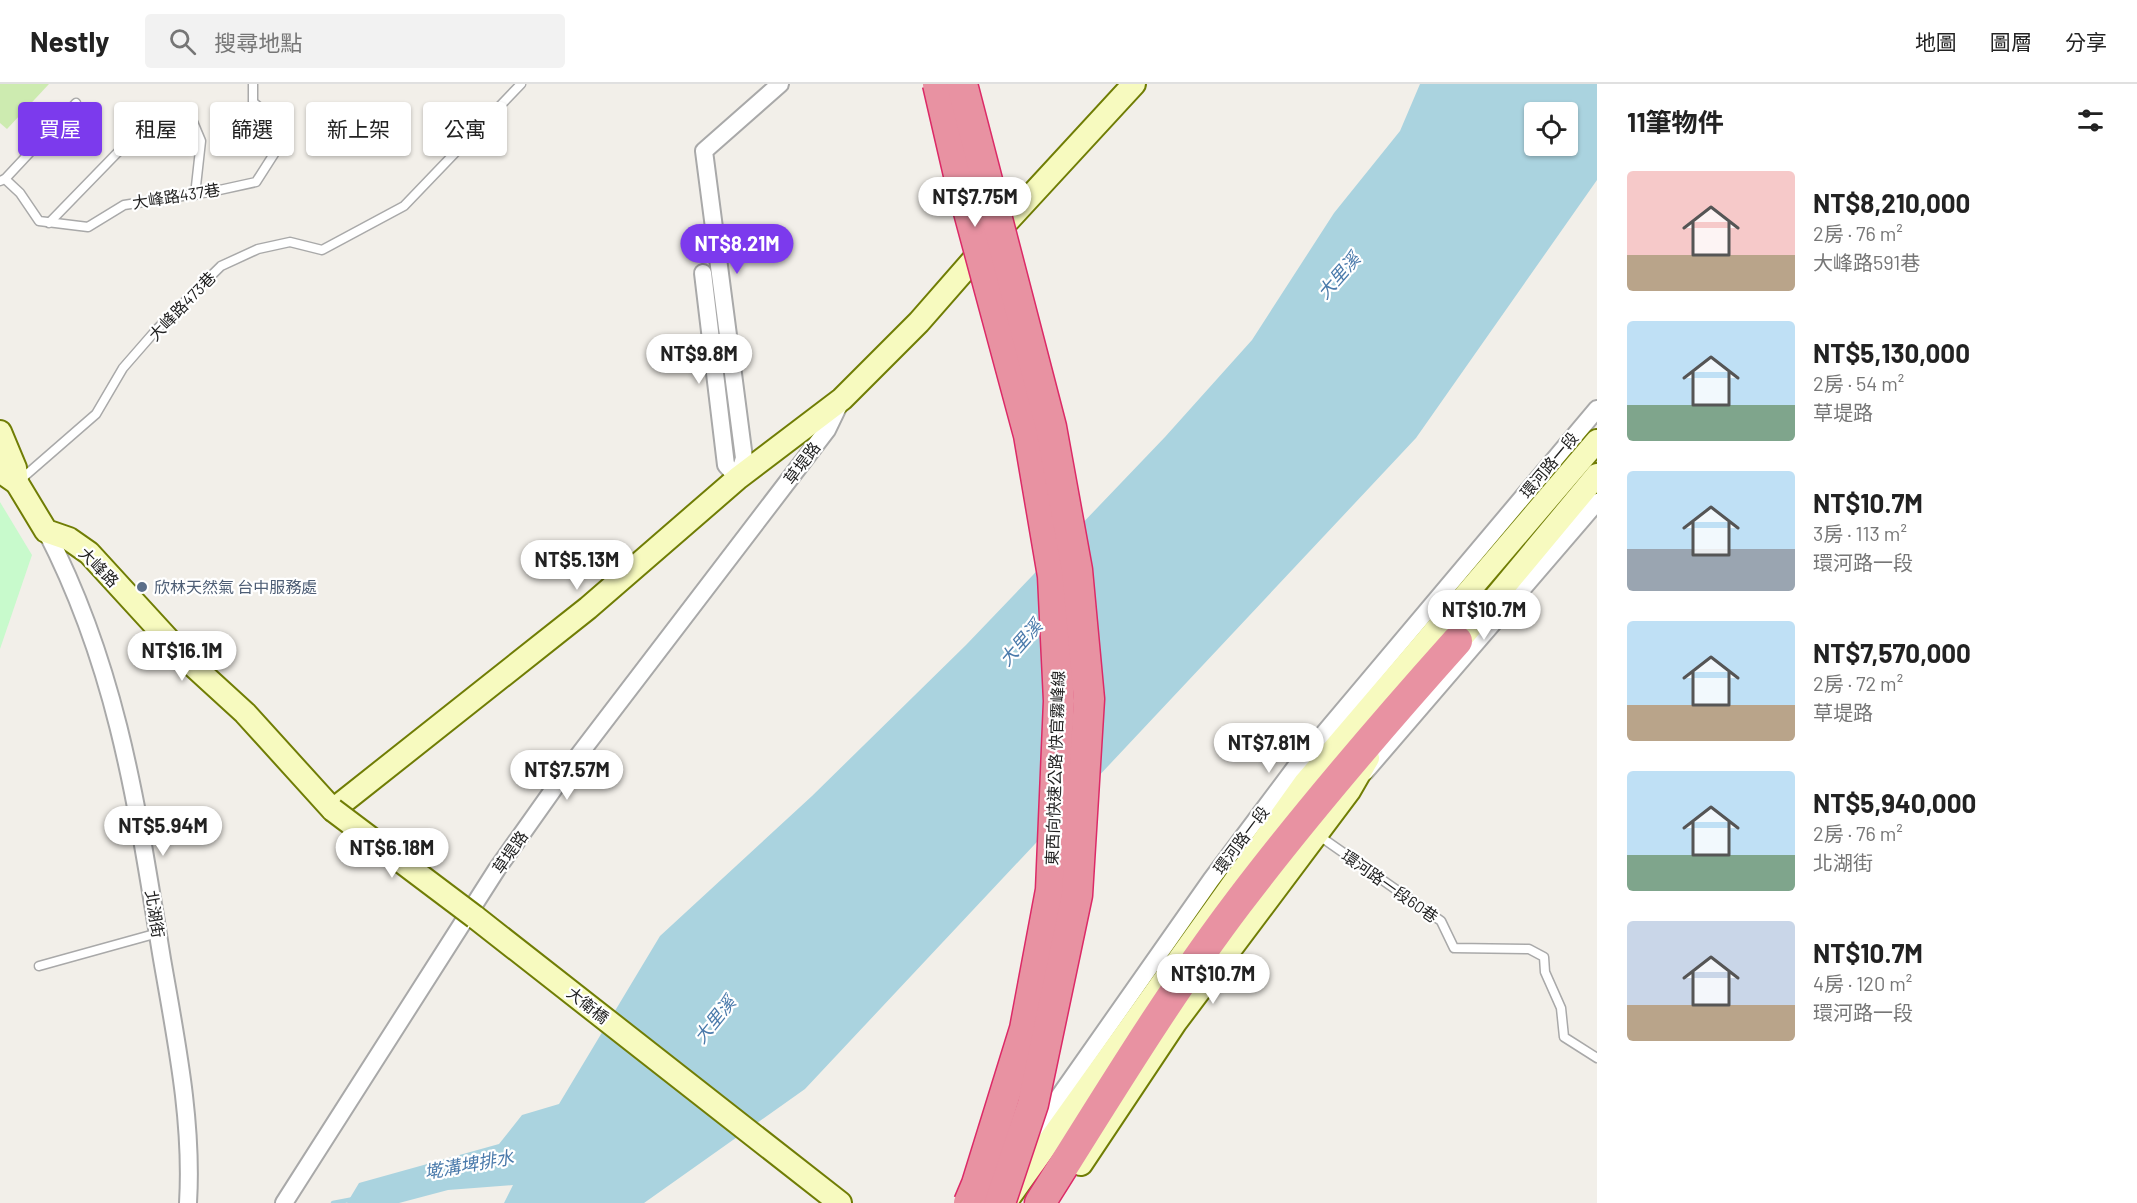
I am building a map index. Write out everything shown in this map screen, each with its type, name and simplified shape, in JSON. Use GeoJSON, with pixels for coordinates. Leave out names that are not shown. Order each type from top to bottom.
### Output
{"type":"FeatureCollection","features":[{"type":"Feature","properties":{"kind":"highway","name":"東西向快速公路 快官霧峰線"},"geometry":{"type":"LineString","coordinates":[[935,84],[1029,435],[1053,576],[1059,701],[1051,890],[1025,1029],[981,1173],[969,1203]]}},
{"type":"Feature","properties":{"kind":"highway","name":"東西向快速公路 快官霧峰線"},"geometry":{"type":"LineString","coordinates":[[964,84],[1051,427],[1077,570],[1089,699],[1077,895],[1033,1104],[1016,1199]]}},
{"type":"Feature","properties":{"kind":"highway"},"geometry":{"type":"LineString","coordinates":[[1016,1199],[1162,1012],[1238,904],[1372,735],[1457,641]]}},
{"type":"Feature","properties":{"kind":"street"},"geometry":{"type":"LineString","coordinates":[[738,478],[744,458],[704,151],[780,84]]}},
{"type":"Feature","properties":{"kind":"street"},"geometry":{"type":"LineString","coordinates":[[935,84],[977,256]]}},
{"type":"Feature","properties":{"kind":"street"},"geometry":{"type":"LineString","coordinates":[[964,84],[1003,226]]}},
{"type":"Feature","properties":{"kind":"street","name":"草堤路"},"geometry":{"type":"LineString","coordinates":[[333,810],[588,608],[738,478],[842,399],[911,331],[1003,226],[1134,84]]}},
{"type":"Feature","properties":{"kind":"street"},"geometry":{"type":"LineString","coordinates":[[703,273],[726,465],[738,478]]}},
{"type":"Feature","properties":{"kind":"street","name":"草堤路"},"geometry":{"type":"LineString","coordinates":[[284,1203],[497,869],[565,773],[827,430],[842,399]]}},
{"type":"Feature","properties":{"kind":"street","name":"環河路一段"},"geometry":{"type":"LineString","coordinates":[[1016,1199],[1035,1143],[1058,1098],[1273,797],[1597,409]]}},
{"type":"Feature","properties":{"kind":"street"},"geometry":{"type":"LineString","coordinates":[[0,432],[15,468],[8,477],[46,531]]}},
{"type":"Feature","properties":{"kind":"street","name":"環河路一段"},"geometry":{"type":"LineString","coordinates":[[1016,1199],[1305,783],[1597,441]]}},
{"type":"Feature","properties":{"kind":"street"},"geometry":{"type":"LineString","coordinates":[[1349,790],[1374,748],[1416,701],[1457,641],[1597,475]]}},
{"type":"Feature","properties":{"kind":"street"},"geometry":{"type":"LineString","coordinates":[[1056,1203],[1175,1023],[1315,833],[1349,790],[1597,502]]}},
{"type":"Feature","properties":{"kind":"street","name":"大峰路"},"geometry":{"type":"LineString","coordinates":[[46,531],[69,539],[88,553],[187,660],[245,713],[333,810]]}},
{"type":"Feature","properties":{"kind":"street","name":"北湖街"},"geometry":{"type":"LineString","coordinates":[[46,531],[71,579],[93,636],[121,729],[158,933],[188,1122],[191,1167],[189,1203]]}},
{"type":"Feature","properties":{"kind":"street","name":"大衛橋"},"geometry":{"type":"LineString","coordinates":[[333,810],[435,886],[840,1203]]}},
{"type":"Feature","properties":{"kind":"lane","name":"大峰路437巷"},"geometry":{"type":"LineString","coordinates":[[49,223],[88,227],[124,205],[195,195],[256,182],[288,132],[253,102],[253,84]]}},
{"type":"Feature","properties":{"kind":"lane","name":"大峰路473巷"},"geometry":{"type":"LineString","coordinates":[[8,477],[96,414],[123,368],[157,329],[221,266],[258,249],[290,242],[322,250],[404,206],[521,84]]}},
{"type":"Feature","properties":{"kind":"lane"},"geometry":{"type":"LineString","coordinates":[[195,195],[201,141],[198,134]]}},
{"type":"Feature","properties":{"kind":"lane"},"geometry":{"type":"LineString","coordinates":[[25,156],[2,180],[20,193],[39,221],[49,223],[114,156]]}},
{"type":"Feature","properties":{"kind":"lane","name":"環河路一段60巷"},"geometry":{"type":"LineString","coordinates":[[1315,833],[1442,921],[1454,948],[1529,949],[1540,953],[1545,962],[1545,972],[1561,1008],[1564,1037],[1597,1058]]}},
{"type":"Feature","properties":{"kind":"lane"},"geometry":{"type":"LineString","coordinates":[[39,966],[158,933]]}},
{"type":"Feature","properties":{"kind":"green space"},"geometry":{"type":"Polygon","coordinates":[[[0,84],[49,84],[32,102],[18,102],[18,117],[7,129],[0,123],[0,84]]]}},
{"type":"Feature","properties":{"kind":"green space"},"geometry":{"type":"Polygon","coordinates":[[[0,502],[32,555],[0,649],[0,502]]]}},
{"type":"Feature","properties":{"kind":"water","name":"大里溪"},"geometry":{"type":"Polygon","coordinates":[[[1420,84],[1597,84],[1597,180],[1416,438],[805,1089],[644,1203],[504,1203],[513,1185],[448,1190],[399,1203],[347,1203],[359,1183],[499,1144],[522,1115],[559,1104],[660,936],[812,796],[966,645],[1165,437],[1252,340],[1334,213],[1400,131],[1420,84]]]}},
{"type":"Feature","properties":{"kind":"waterway","name":"墘溝埤排水"},"geometry":{"type":"LineString","coordinates":[[333,1203],[354,1199]]}},
{"type":"Feature","properties":{"kind":"place","name":"欣林天然氣 台中服務處"},"geometry":{"type":"Point","coordinates":[142,587]}}]}
